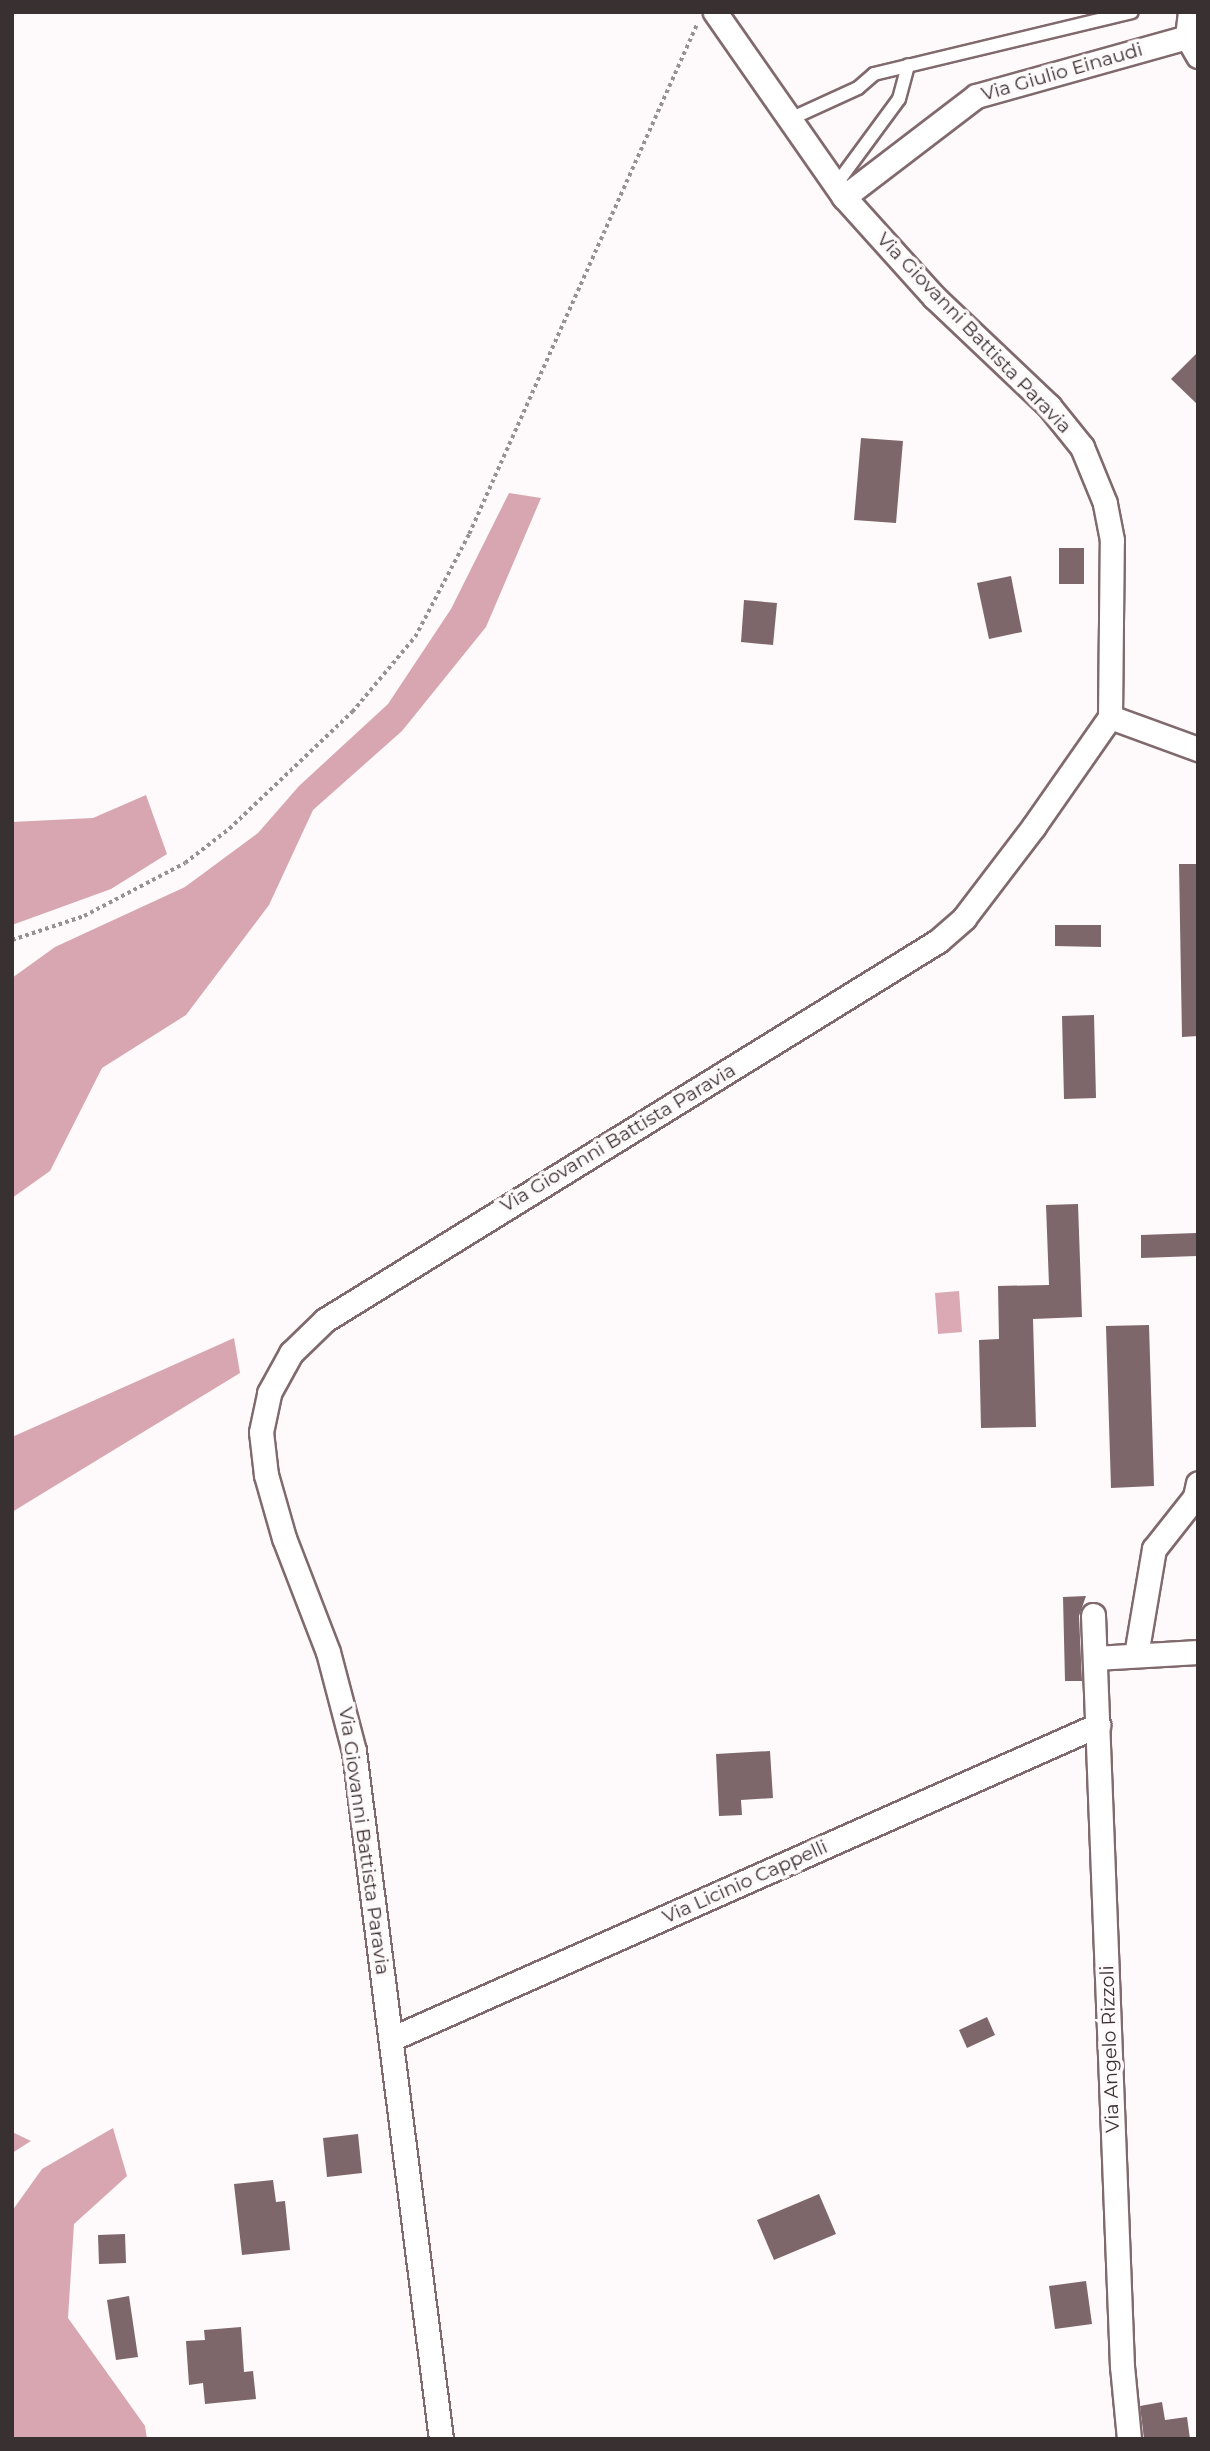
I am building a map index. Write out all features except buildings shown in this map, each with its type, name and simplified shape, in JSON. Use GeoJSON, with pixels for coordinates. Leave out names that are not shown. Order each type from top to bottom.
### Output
{"type":"FeatureCollection","features":[{"type":"Feature","properties":{"kind":"street","name":"Via Giulio Einaudi"},"geometry":{"type":"LineString","coordinates":[[839,192],[976,96],[1192,47],[1190,12]]}},
{"type":"Feature","properties":{"kind":"street","name":"Via Giovanni Battista Paravia"},"geometry":{"type":"LineString","coordinates":[[441,2439],[355,1751],[328,1652],[284,1538],[261,1454],[264,1413],[280,1370],[307,1335],[325,1320],[938,941],[964,918],[1034,826],[1110,717],[1112,540],[1105,503],[1082,447],[1049,407],[934,298],[839,192],[788,120],[707,17]]}},
{"type":"Feature","properties":{"kind":"street"},"geometry":{"type":"LineString","coordinates":[[1110,717],[1198,749]]}},
{"type":"Feature","properties":{"kind":"street"},"geometry":{"type":"LineString","coordinates":[[1136,1655],[1154,1549],[1195,1497],[1198,1483]]}},
{"type":"Feature","properties":{"kind":"street","name":"Via Angelo Rizzoli"},"geometry":{"type":"LineString","coordinates":[[1093,1615],[1122,2366],[1129,2439]]}},
{"type":"Feature","properties":{"kind":"street"},"geometry":{"type":"LineString","coordinates":[[1095,1658],[1198,1651]]}},
{"type":"Feature","properties":{"kind":"street","name":"Via Licinio Cappelli"},"geometry":{"type":"LineString","coordinates":[[391,2039],[1098,1725]]}},
{"type":"Feature","properties":{"kind":"lane"},"geometry":{"type":"LineString","coordinates":[[788,120],[858,88],[874,74],[1132,12]]}},
{"type":"Feature","properties":{"kind":"lane"},"geometry":{"type":"LineString","coordinates":[[839,192],[899,99],[908,65]]}},
{"type":"Feature","properties":{"kind":"path"},"geometry":{"type":"LineString","coordinates":[[12,940],[84,916],[185,863],[229,829],[352,712],[415,637],[469,534],[707,17]]}},
{"type":"Feature","properties":{"kind":"shaded area"},"geometry":{"type":"Polygon","coordinates":[[[509,493],[541,498],[486,627],[402,731],[313,810],[269,905],[186,1015],[102,1068],[50,1171],[12,1198],[12,978],[55,947],[185,887],[258,833],[299,786],[388,704],[451,609],[509,493]]]}},
{"type":"Feature","properties":{"kind":"shaded area"},"geometry":{"type":"Polygon","coordinates":[[[146,795],[167,854],[111,889],[12,925],[12,822],[93,818],[146,795]]]}},
{"type":"Feature","properties":{"kind":"shaded area"},"geometry":{"type":"Polygon","coordinates":[[[959,1291],[962,1332],[938,1334],[935,1293],[959,1291]]]}},
{"type":"Feature","properties":{"kind":"shaded area"},"geometry":{"type":"Polygon","coordinates":[[[234,1338],[240,1373],[12,1512],[12,1437],[234,1338]]]}},
{"type":"Feature","properties":{"kind":"shaded area"},"geometry":{"type":"Polygon","coordinates":[[[113,2128],[127,2176],[74,2224],[68,2318],[145,2426],[147,2439],[12,2439],[12,2211],[42,2169],[113,2128]]]}},
{"type":"Feature","properties":{"kind":"shaded area"},"geometry":{"type":"Polygon","coordinates":[[[12,2132],[31,2141],[12,2153],[12,2132]]]}}]}
